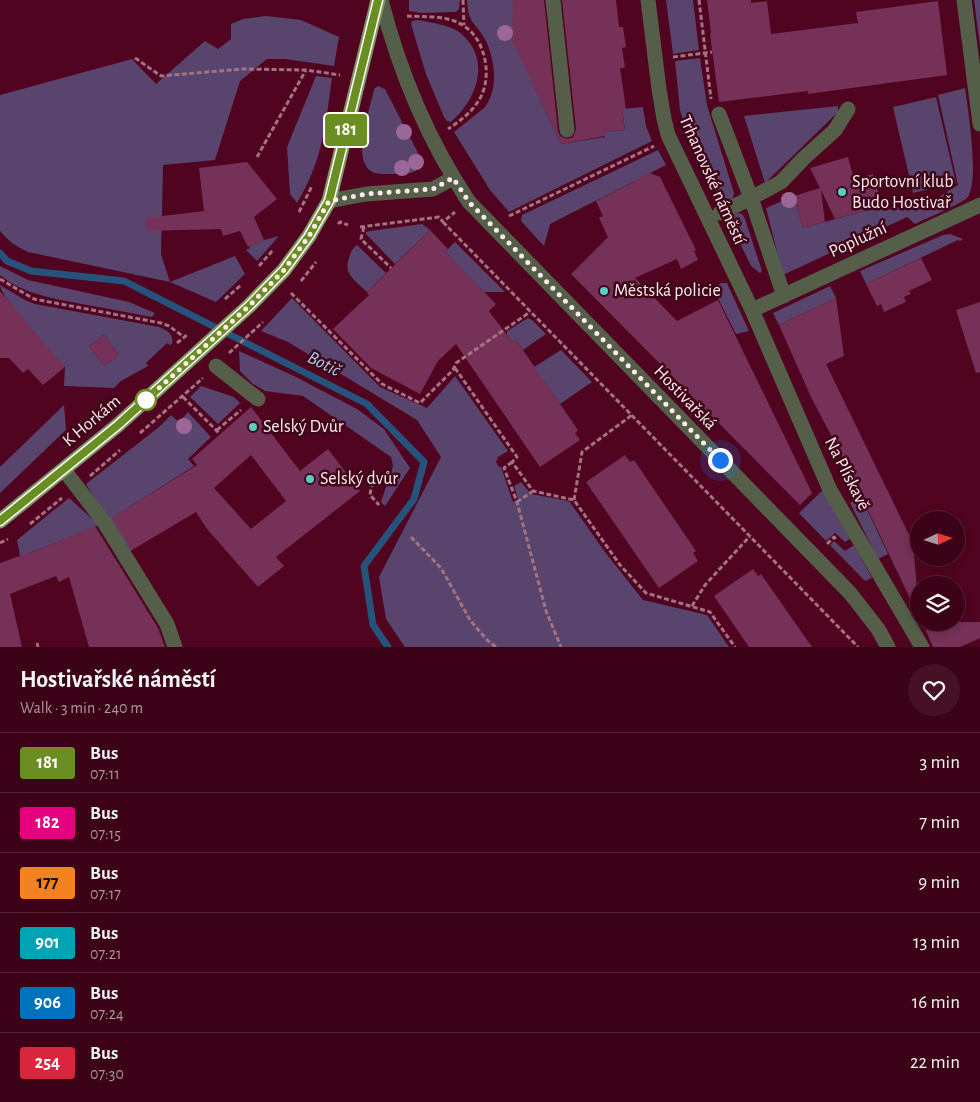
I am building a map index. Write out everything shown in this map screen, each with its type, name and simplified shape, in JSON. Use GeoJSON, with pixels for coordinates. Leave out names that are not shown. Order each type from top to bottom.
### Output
{"type":"FeatureCollection","features":[{"type":"Feature","properties":{"kind":"main road","name":"K Horkám"},"geometry":{"type":"LineString","coordinates":[[0,521],[118,425],[246,310],[284,270],[309,236],[329,201],[379,0]]}},
{"type":"Feature","properties":{"kind":"street","name":"Hostivařská"},"geometry":{"type":"LineString","coordinates":[[379,0],[402,72],[420,113],[453,178],[463,206],[850,593],[878,629],[888,647]]}},
{"type":"Feature","properties":{"kind":"street"},"geometry":{"type":"LineString","coordinates":[[553,0],[566,130]]}},
{"type":"Feature","properties":{"kind":"street","name":"Trhanovské náměstí"},"geometry":{"type":"LineString","coordinates":[[648,0],[666,127],[707,218],[752,310]]}},
{"type":"Feature","properties":{"kind":"street"},"geometry":{"type":"LineString","coordinates":[[964,0],[980,124]]}},
{"type":"Feature","properties":{"kind":"street"},"geometry":{"type":"LineString","coordinates":[[720,212],[781,182],[835,130],[848,109]]}},
{"type":"Feature","properties":{"kind":"street"},"geometry":{"type":"LineString","coordinates":[[719,114],[751,198],[784,296]]}},
{"type":"Feature","properties":{"kind":"street"},"geometry":{"type":"LineString","coordinates":[[329,201],[366,194],[433,189],[453,178]]}},
{"type":"Feature","properties":{"kind":"street","name":"Poplužní"},"geometry":{"type":"LineString","coordinates":[[752,310],[980,204]]}},
{"type":"Feature","properties":{"kind":"street","name":"Na Plískavě"},"geometry":{"type":"LineString","coordinates":[[752,310],[830,490],[922,647]]}},
{"type":"Feature","properties":{"kind":"street"},"geometry":{"type":"LineString","coordinates":[[216,366],[256,398]]}},
{"type":"Feature","properties":{"kind":"street"},"geometry":{"type":"LineString","coordinates":[[64,470],[104,522],[167,624],[175,647]]}},
{"type":"Feature","properties":{"kind":"path"},"geometry":{"type":"LineString","coordinates":[[463,0],[464,25]]}},
{"type":"Feature","properties":{"kind":"path"},"geometry":{"type":"LineString","coordinates":[[699,0],[711,98],[719,114]]}},
{"type":"Feature","properties":{"kind":"path"},"geometry":{"type":"LineString","coordinates":[[407,16],[442,19],[464,25],[473,34],[484,54],[484,87],[480,98],[474,107],[448,130]]}},
{"type":"Feature","properties":{"kind":"path"},"geometry":{"type":"LineString","coordinates":[[670,58],[712,52]]}},
{"type":"Feature","properties":{"kind":"path"},"geometry":{"type":"LineString","coordinates":[[135,58],[160,76],[242,69],[306,70],[341,75]]}},
{"type":"Feature","properties":{"kind":"path"},"geometry":{"type":"LineString","coordinates":[[339,84],[343,66]]}},
{"type":"Feature","properties":{"kind":"path"},"geometry":{"type":"LineString","coordinates":[[257,157],[306,70]]}},
{"type":"Feature","properties":{"kind":"path"},"geometry":{"type":"LineString","coordinates":[[509,217],[658,144]]}},
{"type":"Feature","properties":{"kind":"path"},"geometry":{"type":"LineString","coordinates":[[298,214],[315,178]]}},
{"type":"Feature","properties":{"kind":"path"},"geometry":{"type":"LineString","coordinates":[[444,222],[463,206]]}},
{"type":"Feature","properties":{"kind":"path"},"geometry":{"type":"LineString","coordinates":[[391,268],[361,239],[362,227],[439,217],[858,647]]}},
{"type":"Feature","properties":{"kind":"path"},"geometry":{"type":"LineString","coordinates":[[254,271],[276,247]]}},
{"type":"Feature","properties":{"kind":"path"},"geometry":{"type":"LineString","coordinates":[[0,279],[34,299],[151,320],[169,326],[184,337]]}},
{"type":"Feature","properties":{"kind":"path"},"geometry":{"type":"LineString","coordinates":[[234,291],[241,284]]}},
{"type":"Feature","properties":{"kind":"path"},"geometry":{"type":"LineString","coordinates":[[290,292],[382,384],[420,403],[455,368],[456,363],[530,312]]}},
{"type":"Feature","properties":{"kind":"path"},"geometry":{"type":"LineString","coordinates":[[234,349],[262,323]]}},
{"type":"Feature","properties":{"kind":"path"},"geometry":{"type":"LineString","coordinates":[[455,368],[517,457],[504,468],[517,502],[546,612],[561,647]]}},
{"type":"Feature","properties":{"kind":"path"},"geometry":{"type":"LineString","coordinates":[[182,397],[220,434]]}},
{"type":"Feature","properties":{"kind":"path"},"geometry":{"type":"LineString","coordinates":[[217,430],[256,398]]}},
{"type":"Feature","properties":{"kind":"path"},"geometry":{"type":"LineString","coordinates":[[574,500],[582,452],[632,415]]}},
{"type":"Feature","properties":{"kind":"path"},"geometry":{"type":"LineString","coordinates":[[512,462],[533,491],[574,500],[620,565],[646,593],[710,612],[735,647]]}},
{"type":"Feature","properties":{"kind":"path"},"geometry":{"type":"LineString","coordinates":[[372,482],[370,495],[379,504]]}},
{"type":"Feature","properties":{"kind":"path"},"geometry":{"type":"LineString","coordinates":[[517,502],[533,491]]}},
{"type":"Feature","properties":{"kind":"path"},"geometry":{"type":"LineString","coordinates":[[692,606],[705,585],[750,536]]}},
{"type":"Feature","properties":{"kind":"path"},"geometry":{"type":"LineString","coordinates":[[411,537],[441,568],[470,620],[487,640],[496,647]]}},
{"type":"Feature","properties":{"kind":"path"},"geometry":{"type":"LineString","coordinates":[[814,557],[834,537],[844,546],[859,538]]}},
{"type":"Feature","properties":{"kind":"shaded area"},"geometry":{"type":"Polygon","coordinates":[[[409,0],[460,0],[459,9],[456,12],[421,13],[409,11],[409,0]]]}},
{"type":"Feature","properties":{"kind":"shaded area"},"geometry":{"type":"Polygon","coordinates":[[[467,0],[513,0],[513,41],[561,144],[605,137],[604,132],[625,130],[622,109],[643,107],[646,126],[652,141],[509,212],[490,190],[454,132],[484,108],[489,101],[494,84],[492,57],[486,41],[471,19],[467,0]]]}},
{"type":"Feature","properties":{"kind":"shaded area"},"geometry":{"type":"Polygon","coordinates":[[[666,0],[693,0],[699,50],[673,54],[666,0]]]}},
{"type":"Feature","properties":{"kind":"shaded area"},"geometry":{"type":"Polygon","coordinates":[[[974,0],[980,0],[980,46],[974,0]]]}},
{"type":"Feature","properties":{"kind":"shaded area"},"geometry":{"type":"Polygon","coordinates":[[[266,16],[301,20],[339,37],[334,66],[285,59],[267,59],[240,81],[215,160],[163,165],[161,254],[170,282],[28,252],[3,235],[0,231],[0,95],[132,59],[156,84],[205,41],[218,49],[231,39],[231,24],[243,19],[266,16]]]}},
{"type":"Feature","properties":{"kind":"shaded area"},"geometry":{"type":"Polygon","coordinates":[[[418,20],[454,29],[469,42],[475,53],[478,65],[478,78],[474,90],[468,102],[451,122],[447,121],[444,117],[426,74],[411,24],[412,21],[418,20]]]}},
{"type":"Feature","properties":{"kind":"shaded area"},"geometry":{"type":"Polygon","coordinates":[[[700,58],[707,105],[734,193],[733,198],[722,205],[685,127],[680,110],[675,61],[700,58]]]}},
{"type":"Feature","properties":{"kind":"shaded area"},"geometry":{"type":"Polygon","coordinates":[[[316,76],[332,78],[327,112],[318,157],[306,187],[297,203],[290,194],[287,147],[316,76]]]}},
{"type":"Feature","properties":{"kind":"shaded area"},"geometry":{"type":"Polygon","coordinates":[[[378,86],[385,89],[418,153],[420,162],[416,171],[403,174],[374,173],[367,167],[363,159],[362,148],[365,124],[374,89],[378,86]]]}},
{"type":"Feature","properties":{"kind":"shaded area"},"geometry":{"type":"Polygon","coordinates":[[[965,88],[973,163],[971,190],[967,198],[915,224],[907,217],[783,275],[766,208],[794,196],[803,228],[882,206],[884,211],[914,203],[916,211],[958,185],[938,95],[965,88]]]}},
{"type":"Feature","properties":{"kind":"shaded area"},"geometry":{"type":"Polygon","coordinates":[[[936,97],[956,183],[913,193],[893,107],[936,97]]]}},
{"type":"Feature","properties":{"kind":"shaded area"},"geometry":{"type":"Polygon","coordinates":[[[838,106],[838,112],[765,183],[744,116],[838,106]]]}},
{"type":"Feature","properties":{"kind":"shaded area"},"geometry":{"type":"Polygon","coordinates":[[[658,150],[666,165],[550,224],[544,246],[521,221],[522,215],[658,150]]]}},
{"type":"Feature","properties":{"kind":"shaded area"},"geometry":{"type":"Polygon","coordinates":[[[738,213],[742,214],[745,219],[762,271],[760,273],[751,266],[728,218],[738,213]]]}},
{"type":"Feature","properties":{"kind":"shaded area"},"geometry":{"type":"Polygon","coordinates":[[[422,224],[430,230],[395,264],[366,234],[366,232],[370,231],[422,224]]]}},
{"type":"Feature","properties":{"kind":"shaded area"},"geometry":{"type":"Polygon","coordinates":[[[950,234],[963,239],[866,284],[860,271],[943,235],[950,234]]]}},
{"type":"Feature","properties":{"kind":"shaded area"},"geometry":{"type":"Polygon","coordinates":[[[279,236],[257,261],[246,250],[250,246],[264,240],[279,236]]]}},
{"type":"Feature","properties":{"kind":"shaded area"},"geometry":{"type":"Polygon","coordinates":[[[455,242],[505,292],[484,292],[445,252],[455,242]]]}},
{"type":"Feature","properties":{"kind":"shaded area"},"geometry":{"type":"Polygon","coordinates":[[[357,245],[386,273],[367,292],[348,272],[347,267],[352,250],[357,245]]]}},
{"type":"Feature","properties":{"kind":"shaded area"},"geometry":{"type":"Polygon","coordinates":[[[235,256],[245,274],[216,302],[170,282],[235,256]]]}},
{"type":"Feature","properties":{"kind":"shaded area"},"geometry":{"type":"Polygon","coordinates":[[[0,266],[28,280],[129,302],[155,313],[152,317],[64,301],[30,292],[9,282],[0,275],[0,266]]]}},
{"type":"Feature","properties":{"kind":"shaded area"},"geometry":{"type":"Polygon","coordinates":[[[721,283],[727,283],[749,331],[736,334],[713,288],[721,283]]]}},
{"type":"Feature","properties":{"kind":"shaded area"},"geometry":{"type":"Polygon","coordinates":[[[0,285],[35,304],[159,327],[169,333],[172,338],[172,344],[167,343],[146,363],[148,366],[121,381],[114,388],[64,386],[65,367],[28,326],[2,291],[0,285]],[[104,335],[89,346],[104,366],[119,355],[104,335]]]}},
{"type":"Feature","properties":{"kind":"shaded area"},"geometry":{"type":"Polygon","coordinates":[[[830,286],[836,298],[779,325],[773,313],[830,286]]]}},
{"type":"Feature","properties":{"kind":"shaded area"},"geometry":{"type":"Polygon","coordinates":[[[292,298],[380,387],[427,408],[455,376],[508,451],[498,457],[496,462],[501,467],[513,502],[518,499],[514,486],[521,482],[531,494],[569,501],[605,552],[643,600],[707,615],[729,647],[405,647],[386,619],[379,577],[441,457],[417,420],[288,342],[261,331],[292,298]]]}},
{"type":"Feature","properties":{"kind":"shaded area"},"geometry":{"type":"Polygon","coordinates":[[[528,318],[546,334],[523,350],[516,340],[512,342],[507,335],[507,331],[528,318]]]}},
{"type":"Feature","properties":{"kind":"shaded area"},"geometry":{"type":"Polygon","coordinates":[[[561,350],[592,382],[560,404],[534,367],[561,350]]]}},
{"type":"Feature","properties":{"kind":"shaded area"},"geometry":{"type":"Polygon","coordinates":[[[239,351],[296,377],[357,409],[384,429],[410,468],[385,506],[381,502],[393,466],[391,457],[303,396],[265,391],[253,384],[240,371],[239,351]]]}},
{"type":"Feature","properties":{"kind":"shaded area"},"geometry":{"type":"Polygon","coordinates":[[[201,386],[234,397],[240,403],[218,424],[190,397],[201,386]]]}},
{"type":"Feature","properties":{"kind":"shaded area"},"geometry":{"type":"Polygon","coordinates":[[[64,405],[66,430],[0,493],[0,467],[64,405]]]}},
{"type":"Feature","properties":{"kind":"shaded area"},"geometry":{"type":"Polygon","coordinates":[[[188,412],[211,437],[188,459],[194,466],[114,517],[133,549],[128,553],[86,484],[159,427],[171,415],[179,422],[188,412]]]}},
{"type":"Feature","properties":{"kind":"shaded area"},"geometry":{"type":"Polygon","coordinates":[[[824,489],[850,539],[845,542],[835,533],[826,541],[799,513],[824,489]]]}},
{"type":"Feature","properties":{"kind":"shaded area"},"geometry":{"type":"Polygon","coordinates":[[[861,497],[888,554],[878,559],[850,503],[861,497]]]}},
{"type":"Feature","properties":{"kind":"shaded area"},"geometry":{"type":"Polygon","coordinates":[[[69,498],[99,525],[20,556],[17,540],[69,498]]]}},
{"type":"Feature","properties":{"kind":"shaded area"},"geometry":{"type":"Polygon","coordinates":[[[834,541],[845,551],[854,545],[872,578],[865,581],[830,545],[834,541]]]}},
{"type":"Feature","properties":{"kind":"building"},"geometry":{"type":"Polygon","coordinates":[[[513,0],[544,0],[558,131],[560,136],[568,139],[573,137],[576,129],[562,0],[616,0],[619,27],[623,27],[626,47],[622,48],[625,68],[620,68],[626,109],[622,109],[625,130],[604,132],[605,136],[561,144],[512,41],[513,0]]]}},
{"type":"Feature","properties":{"kind":"building"},"geometry":{"type":"Polygon","coordinates":[[[707,0],[751,0],[751,3],[767,1],[771,34],[858,23],[856,12],[938,1],[947,75],[808,94],[808,91],[719,102],[707,0]]]}},
{"type":"Feature","properties":{"kind":"building","name":"Sportovní klub Budo Hostivař"},"geometry":{"type":"Polygon","coordinates":[[[848,157],[854,179],[873,174],[882,206],[835,219],[821,190],[825,222],[803,228],[794,196],[820,188],[810,168],[848,157]]]}},
{"type":"Feature","properties":{"kind":"building"},"geometry":{"type":"Polygon","coordinates":[[[247,162],[277,199],[254,217],[264,240],[248,247],[240,231],[223,236],[221,229],[147,231],[146,218],[204,211],[199,168],[247,162]]]}},
{"type":"Feature","properties":{"kind":"building"},"geometry":{"type":"Polygon","coordinates":[[[650,173],[660,177],[696,250],[694,251],[698,260],[681,269],[677,259],[635,278],[677,321],[718,300],[812,493],[800,505],[571,274],[608,237],[599,218],[603,216],[596,201],[650,173]]]}},
{"type":"Feature","properties":{"kind":"building"},"geometry":{"type":"Polygon","coordinates":[[[430,230],[448,249],[445,252],[496,304],[489,311],[512,342],[516,340],[578,430],[575,433],[580,440],[540,467],[456,344],[438,361],[420,394],[371,368],[333,329],[369,295],[367,292],[430,230]]]}},
{"type":"Feature","properties":{"kind":"building"},"geometry":{"type":"Polygon","coordinates":[[[921,258],[932,280],[909,291],[911,294],[904,297],[906,302],[884,312],[881,304],[877,306],[866,284],[921,258]]]}},
{"type":"Feature","properties":{"kind":"building"},"geometry":{"type":"Polygon","coordinates":[[[0,291],[65,367],[43,385],[28,369],[23,373],[9,358],[0,358],[0,291]]]}},
{"type":"Feature","properties":{"kind":"building"},"geometry":{"type":"Polygon","coordinates":[[[836,298],[844,356],[826,364],[910,537],[910,566],[915,566],[916,576],[910,576],[910,598],[842,456],[811,397],[779,325],[836,298]]]}},
{"type":"Feature","properties":{"kind":"building"},"geometry":{"type":"Polygon","coordinates":[[[980,302],[980,372],[976,373],[956,310],[980,302]]]}},
{"type":"Feature","properties":{"kind":"building"},"geometry":{"type":"Polygon","coordinates":[[[104,335],[119,355],[104,366],[89,346],[104,335]]]}},
{"type":"Feature","properties":{"kind":"building"},"geometry":{"type":"Polygon","coordinates":[[[251,407],[300,471],[328,449],[360,491],[276,557],[284,566],[258,587],[207,529],[196,512],[132,550],[112,518],[197,465],[192,459],[251,407]],[[251,455],[214,488],[251,529],[286,501],[251,455]]]}},
{"type":"Feature","properties":{"kind":"building"},"geometry":{"type":"Polygon","coordinates":[[[625,455],[630,462],[634,460],[696,551],[693,553],[698,561],[659,588],[586,482],[625,455]]]}},
{"type":"Feature","properties":{"kind":"building"},"geometry":{"type":"Polygon","coordinates":[[[95,526],[158,628],[165,647],[89,647],[69,577],[59,582],[56,576],[10,594],[22,647],[0,647],[0,563],[48,546],[95,526]]]}},
{"type":"Feature","properties":{"kind":"building"},"geometry":{"type":"Polygon","coordinates":[[[753,569],[758,576],[761,574],[812,647],[749,647],[714,596],[753,569]]]}},
{"type":"Feature","properties":{"kind":"building"},"geometry":{"type":"Polygon","coordinates":[[[965,622],[980,622],[980,638],[960,647],[933,647],[926,631],[965,631],[965,622]]]}},
{"type":"Feature","properties":{"kind":"waterway","name":"Botič"},"geometry":{"type":"LineString","coordinates":[[0,253],[7,261],[31,271],[124,281],[367,404],[424,462],[414,499],[364,566],[373,625],[388,647]]}},
{"type":"Feature","properties":{"kind":"bus line","name":"181"},"geometry":{"type":"LineString","coordinates":[[0,521],[118,425],[249,306],[284,270],[309,236],[329,201],[378,0]]}},
{"type":"Feature","properties":{"kind":"place","name":"Sportovní klub Budo Hostivař"},"geometry":{"type":"Point","coordinates":[842,192]}},
{"type":"Feature","properties":{"kind":"place","name":"Městská policie"},"geometry":{"type":"Point","coordinates":[604,291]}},
{"type":"Feature","properties":{"kind":"place","name":"Selský Dvůr"},"geometry":{"type":"Point","coordinates":[253,427]}},
{"type":"Feature","properties":{"kind":"place","name":"Selský dvůr"},"geometry":{"type":"Point","coordinates":[310,479]}},
{"type":"Feature","properties":{"kind":"route"},"geometry":{"type":"LineString","coordinates":[[146,400],[249,306],[284,270],[309,236],[329,201],[366,194],[433,189],[453,178],[469,202],[504,239],[720,460]]}}]}
